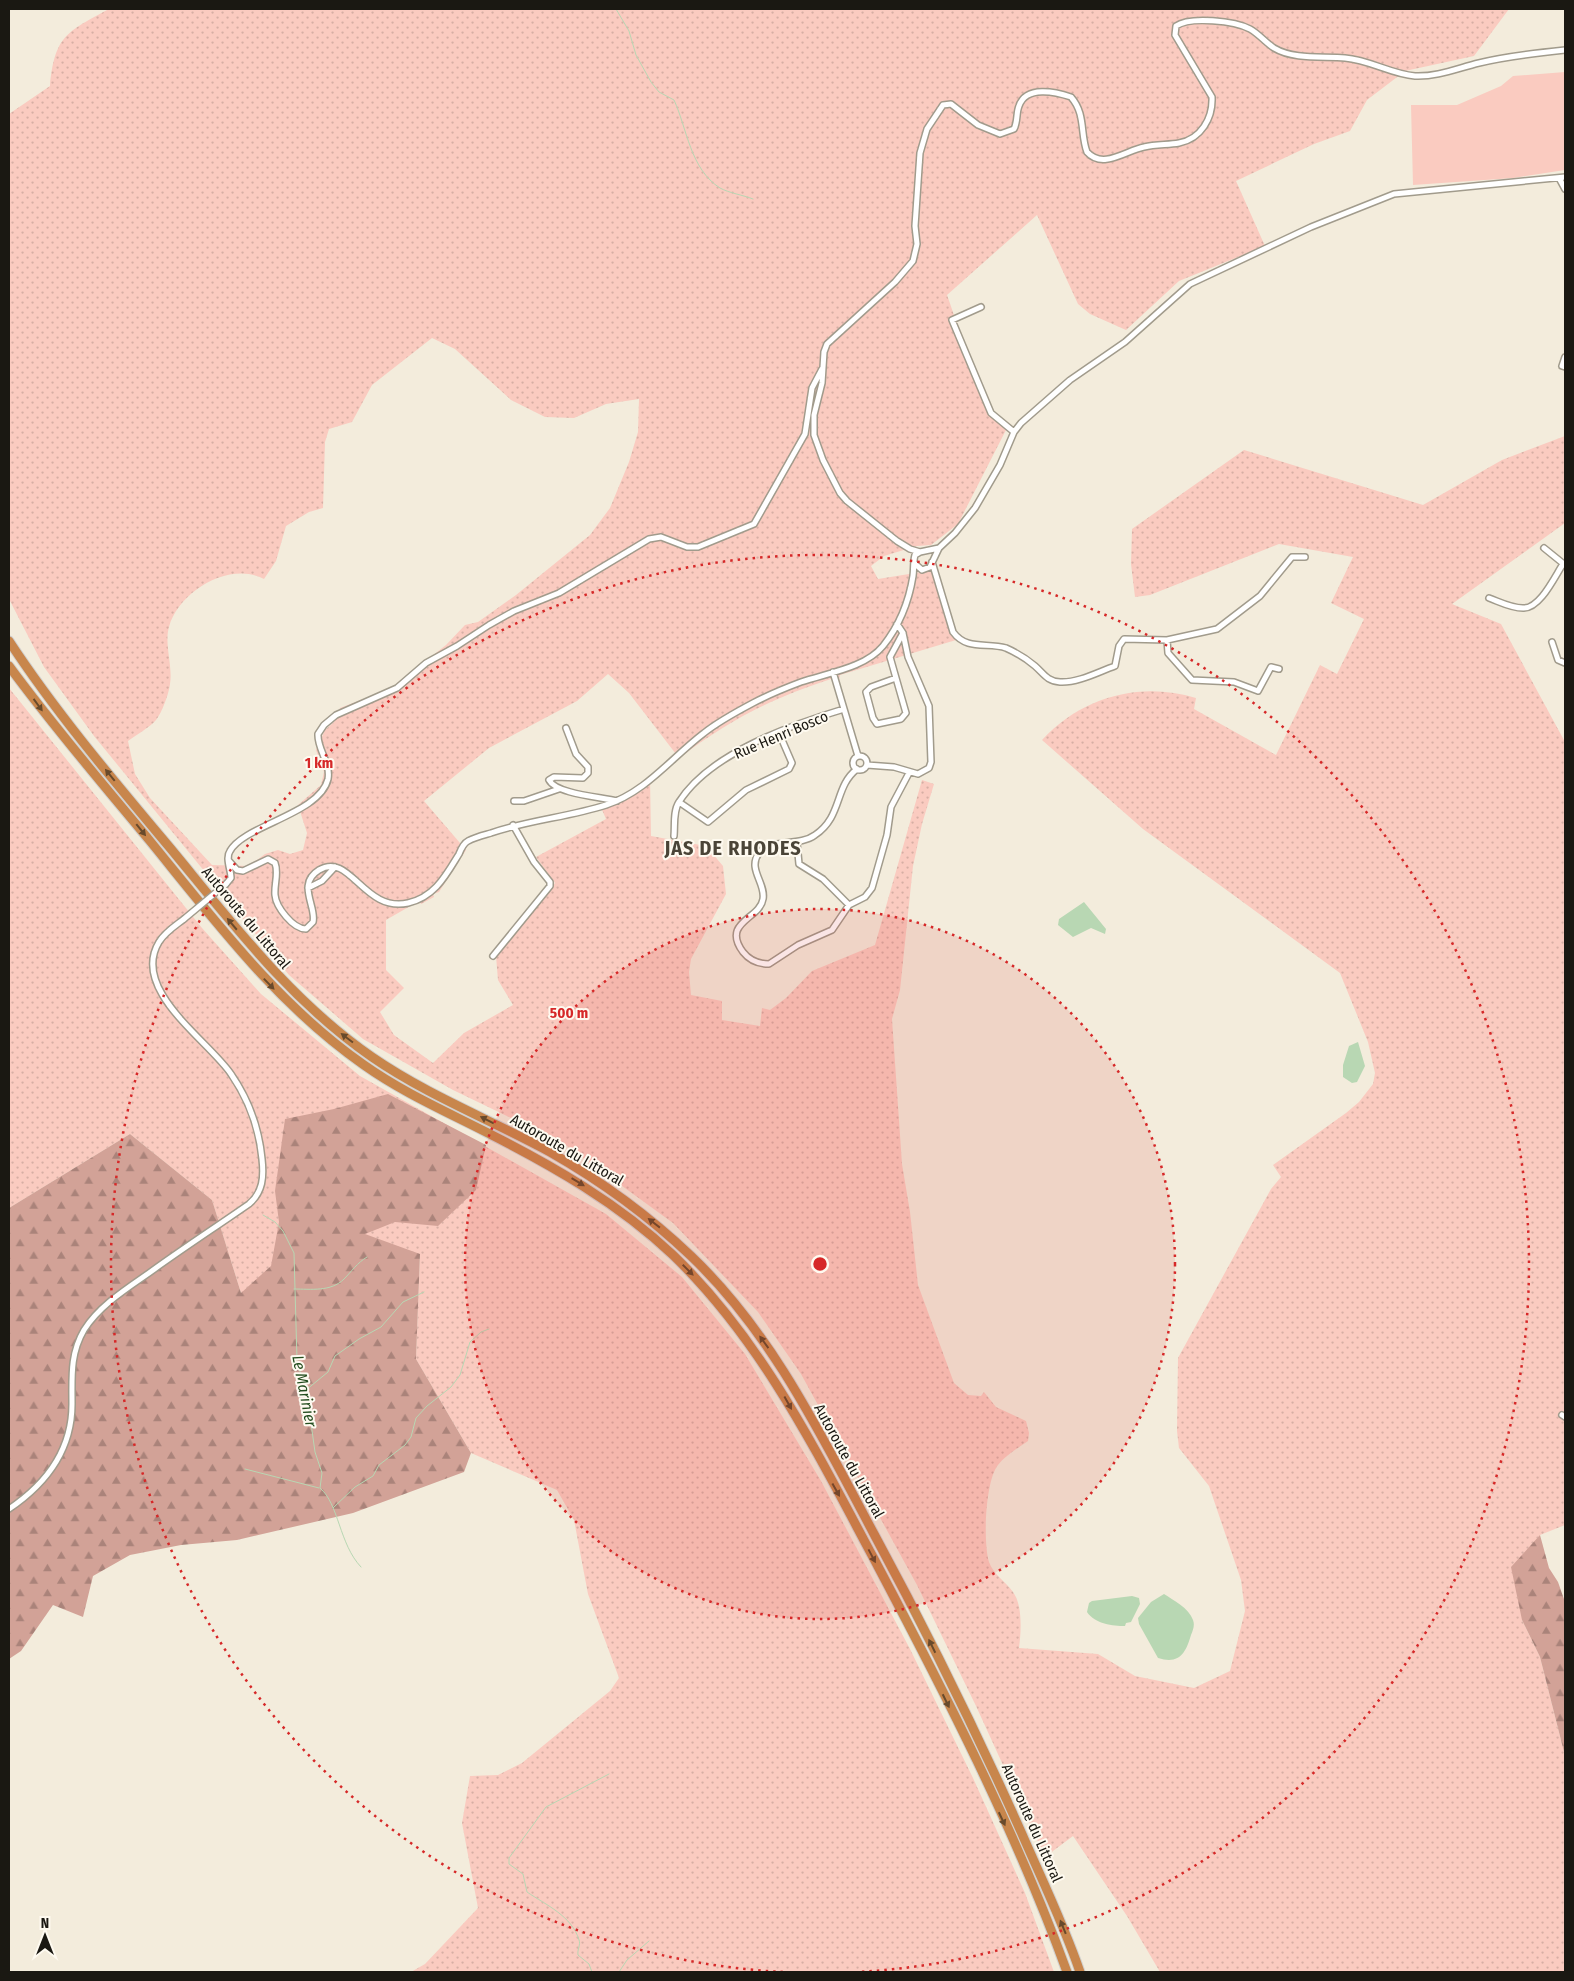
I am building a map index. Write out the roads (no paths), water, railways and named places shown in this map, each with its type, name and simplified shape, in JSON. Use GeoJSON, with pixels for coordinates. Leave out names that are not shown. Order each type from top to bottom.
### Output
{"type":"FeatureCollection","features":[{"type":"Feature","properties":{"kind":"highway","name":"Autoroute du Littoral"},"geometry":{"type":"LineString","coordinates":[[9,641],[69,726],[262,960],[313,1012],[372,1057],[413,1083],[549,1152],[591,1176],[661,1228],[702,1267],[738,1308],[781,1367],[910,1601],[990,1764],[1064,1927],[1080,1972]]}},
{"type":"Feature","properties":{"kind":"highway","name":"Autoroute du Littoral"},"geometry":{"type":"LineString","coordinates":[[9,666],[53,726],[258,973],[305,1019],[378,1074],[540,1160],[607,1201],[669,1252],[705,1287],[727,1313],[773,1377],[898,1605],[986,1783],[1036,1893],[1067,1972]]}},
{"type":"Feature","properties":{"kind":"street"},"geometry":{"type":"LineString","coordinates":[[1305,557],[1292,557],[1260,596],[1217,630],[1167,640],[1124,639],[1119,646],[1115,666],[1070,682],[1046,678],[1036,666],[1007,649],[972,645],[964,642],[953,632],[932,561],[887,533],[840,493],[823,460],[814,437],[815,411],[821,389],[824,352],[827,344],[896,282],[913,261],[916,244],[915,226],[920,153],[927,129],[943,105],[951,104],[978,125],[1000,134],[1014,129],[1019,106],[1024,98],[1031,93],[1039,91],[1071,97],[1076,102],[1084,126],[1087,152],[1096,159],[1121,157],[1146,146],[1184,141],[1195,136],[1206,123],[1212,107],[1212,97],[1175,35],[1176,26],[1185,22],[1215,21],[1239,25],[1250,30],[1281,51],[1302,56],[1362,61],[1390,71],[1417,76],[1433,75],[1517,56],[1565,50]]}},
{"type":"Feature","properties":{"kind":"street"},"geometry":{"type":"LineString","coordinates":[[928,568],[939,548],[955,533],[975,508],[1000,464],[1014,432],[1040,404],[1070,380],[1125,342],[1190,284],[1301,232],[1394,194],[1562,177],[1565,190]]}},
{"type":"Feature","properties":{"kind":"street"},"geometry":{"type":"LineString","coordinates":[[982,307],[952,320],[990,413],[1014,432]]}},
{"type":"Feature","properties":{"kind":"street"},"geometry":{"type":"LineString","coordinates":[[1565,357],[1562,366],[1565,367]]}},
{"type":"Feature","properties":{"kind":"street"},"geometry":{"type":"LineString","coordinates":[[9,1509],[41,1484],[61,1453],[71,1415],[73,1360],[81,1337],[90,1322],[121,1293],[249,1204],[260,1191],[263,1173],[259,1139],[245,1097],[218,1057],[172,1010],[155,975],[154,957],[157,946],[165,935],[226,884],[231,876],[229,853],[233,847],[257,831],[291,814],[324,786],[328,774],[318,734],[324,725],[336,716],[398,688],[432,659],[458,646],[493,622],[514,611],[559,593],[649,539],[662,537],[687,547],[698,547],[754,524],[805,434],[812,387],[822,369]]}},
{"type":"Feature","properties":{"kind":"street"},"geometry":{"type":"LineString","coordinates":[[812,387],[817,384],[821,389]]}},
{"type":"Feature","properties":{"kind":"street"},"geometry":{"type":"LineString","coordinates":[[810,395],[815,411]]}},
{"type":"Feature","properties":{"kind":"street"},"geometry":{"type":"LineString","coordinates":[[229,861],[237,870],[243,871],[266,860],[273,861],[277,866],[276,900],[293,924],[304,929],[312,924],[314,917],[308,899],[308,888],[319,870],[335,867],[346,871],[362,889],[374,897],[393,904],[410,903],[424,897],[437,888],[468,841],[513,825],[546,819],[617,801],[647,785],[661,768],[704,732],[722,720],[766,696],[853,665],[882,647],[904,613],[913,576],[914,563],[920,553],[939,548]]}},
{"type":"Feature","properties":{"kind":"street"},"geometry":{"type":"LineString","coordinates":[[1489,598],[1524,609],[1544,596],[1564,564],[1544,548]]}},
{"type":"Feature","properties":{"kind":"street"},"geometry":{"type":"LineString","coordinates":[[914,563],[919,569]]}},
{"type":"Feature","properties":{"kind":"street"},"geometry":{"type":"LineString","coordinates":[[913,576],[919,569],[928,568],[936,571]]}},
{"type":"Feature","properties":{"kind":"street"},"geometry":{"type":"LineString","coordinates":[[867,765],[894,766],[909,773],[924,772],[930,766],[931,714],[908,657],[903,633],[897,624]]}},
{"type":"Feature","properties":{"kind":"street"},"geometry":{"type":"LineString","coordinates":[[896,678],[871,687],[866,692],[873,718],[877,724],[901,719],[906,713],[896,678],[890,657],[903,633]]}},
{"type":"Feature","properties":{"kind":"street"},"geometry":{"type":"LineString","coordinates":[[1167,640],[1168,653],[1192,680],[1234,682],[1258,691],[1271,667],[1279,669]]}},
{"type":"Feature","properties":{"kind":"street"},"geometry":{"type":"LineString","coordinates":[[1552,642],[1558,660],[1565,663]]}},
{"type":"Feature","properties":{"kind":"street"},"geometry":{"type":"LineString","coordinates":[[833,672],[858,756]]}},
{"type":"Feature","properties":{"kind":"street","name":"Rue Henri Bosco"},"geometry":{"type":"LineString","coordinates":[[679,802],[701,779],[725,759],[750,745],[844,709]]}},
{"type":"Feature","properties":{"kind":"street"},"geometry":{"type":"LineString","coordinates":[[566,728],[576,754],[589,770],[583,778],[560,775],[551,778],[550,783],[560,789],[617,801]]}},
{"type":"Feature","properties":{"kind":"street"},"geometry":{"type":"LineString","coordinates":[[674,836],[676,810],[679,802],[708,822],[746,790],[789,769],[792,763],[779,733]]}},
{"type":"Feature","properties":{"kind":"street"},"geometry":{"type":"LineString","coordinates":[[858,756],[865,759],[867,765]]}},
{"type":"Feature","properties":{"kind":"street"},"geometry":{"type":"LineString","coordinates":[[857,770],[853,763],[858,756]]}},
{"type":"Feature","properties":{"kind":"street"},"geometry":{"type":"LineString","coordinates":[[867,765],[863,770],[857,770],[851,774],[843,787],[833,818],[814,836],[797,843],[772,844],[757,855],[755,868],[764,893],[763,899],[760,907],[742,922],[737,935],[738,943],[746,956],[761,964],[775,961],[798,945],[832,930],[849,905],[865,897],[876,880],[891,807],[909,773]]}},
{"type":"Feature","properties":{"kind":"street"},"geometry":{"type":"LineString","coordinates":[[514,801],[524,801],[560,789]]}},
{"type":"Feature","properties":{"kind":"street"},"geometry":{"type":"LineString","coordinates":[[493,956],[550,886],[550,882],[534,862],[513,825]]}},
{"type":"Feature","properties":{"kind":"street"},"geometry":{"type":"LineString","coordinates":[[797,843],[799,864],[823,879],[849,905]]}},
{"type":"Feature","properties":{"kind":"street"},"geometry":{"type":"LineString","coordinates":[[308,888],[322,881],[335,867]]}},
{"type":"Feature","properties":{"kind":"waterway"},"geometry":{"type":"LineString","coordinates":[[616,9],[629,31],[636,55],[651,82],[659,92],[674,100],[691,147],[702,170],[720,188],[753,199]]}},
{"type":"Feature","properties":{"kind":"waterway","name":"Le Marinier"},"geometry":{"type":"LineString","coordinates":[[263,1215],[275,1222],[283,1231],[294,1253],[297,1360],[308,1402],[315,1452],[322,1473],[320,1488],[331,1504],[348,1547],[361,1567]]}},
{"type":"Feature","properties":{"kind":"waterway"},"geometry":{"type":"LineString","coordinates":[[294,1289],[321,1289],[333,1286],[344,1279],[357,1264],[367,1257]]}},
{"type":"Feature","properties":{"kind":"waterway"},"geometry":{"type":"LineString","coordinates":[[306,1390],[328,1372],[335,1356],[359,1339],[381,1327],[403,1302],[424,1292]]}},
{"type":"Feature","properties":{"kind":"waterway"},"geometry":{"type":"LineString","coordinates":[[333,1508],[355,1487],[373,1476],[379,1465],[405,1445],[411,1437],[416,1418],[427,1406],[451,1387],[460,1375],[470,1342],[481,1332],[489,1329]]}},
{"type":"Feature","properties":{"kind":"waterway"},"geometry":{"type":"LineString","coordinates":[[245,1469],[319,1488]]}},
{"type":"Feature","properties":{"kind":"waterway","name":"Le Marinier"},"geometry":{"type":"LineString","coordinates":[[592,1972],[589,1964],[578,1955],[579,1942],[571,1924],[558,1912],[527,1892],[523,1874],[509,1864],[509,1858],[546,1807],[609,1774]]}},
{"type":"Feature","properties":{"kind":"waterway"},"geometry":{"type":"LineString","coordinates":[[619,1972],[627,1960],[649,1941]]}},
{"type":"Feature","properties":{"kind":"district","name":"JAS DE RHODES"},"geometry":{"type":"Point","coordinates":[733,848]}}]}
